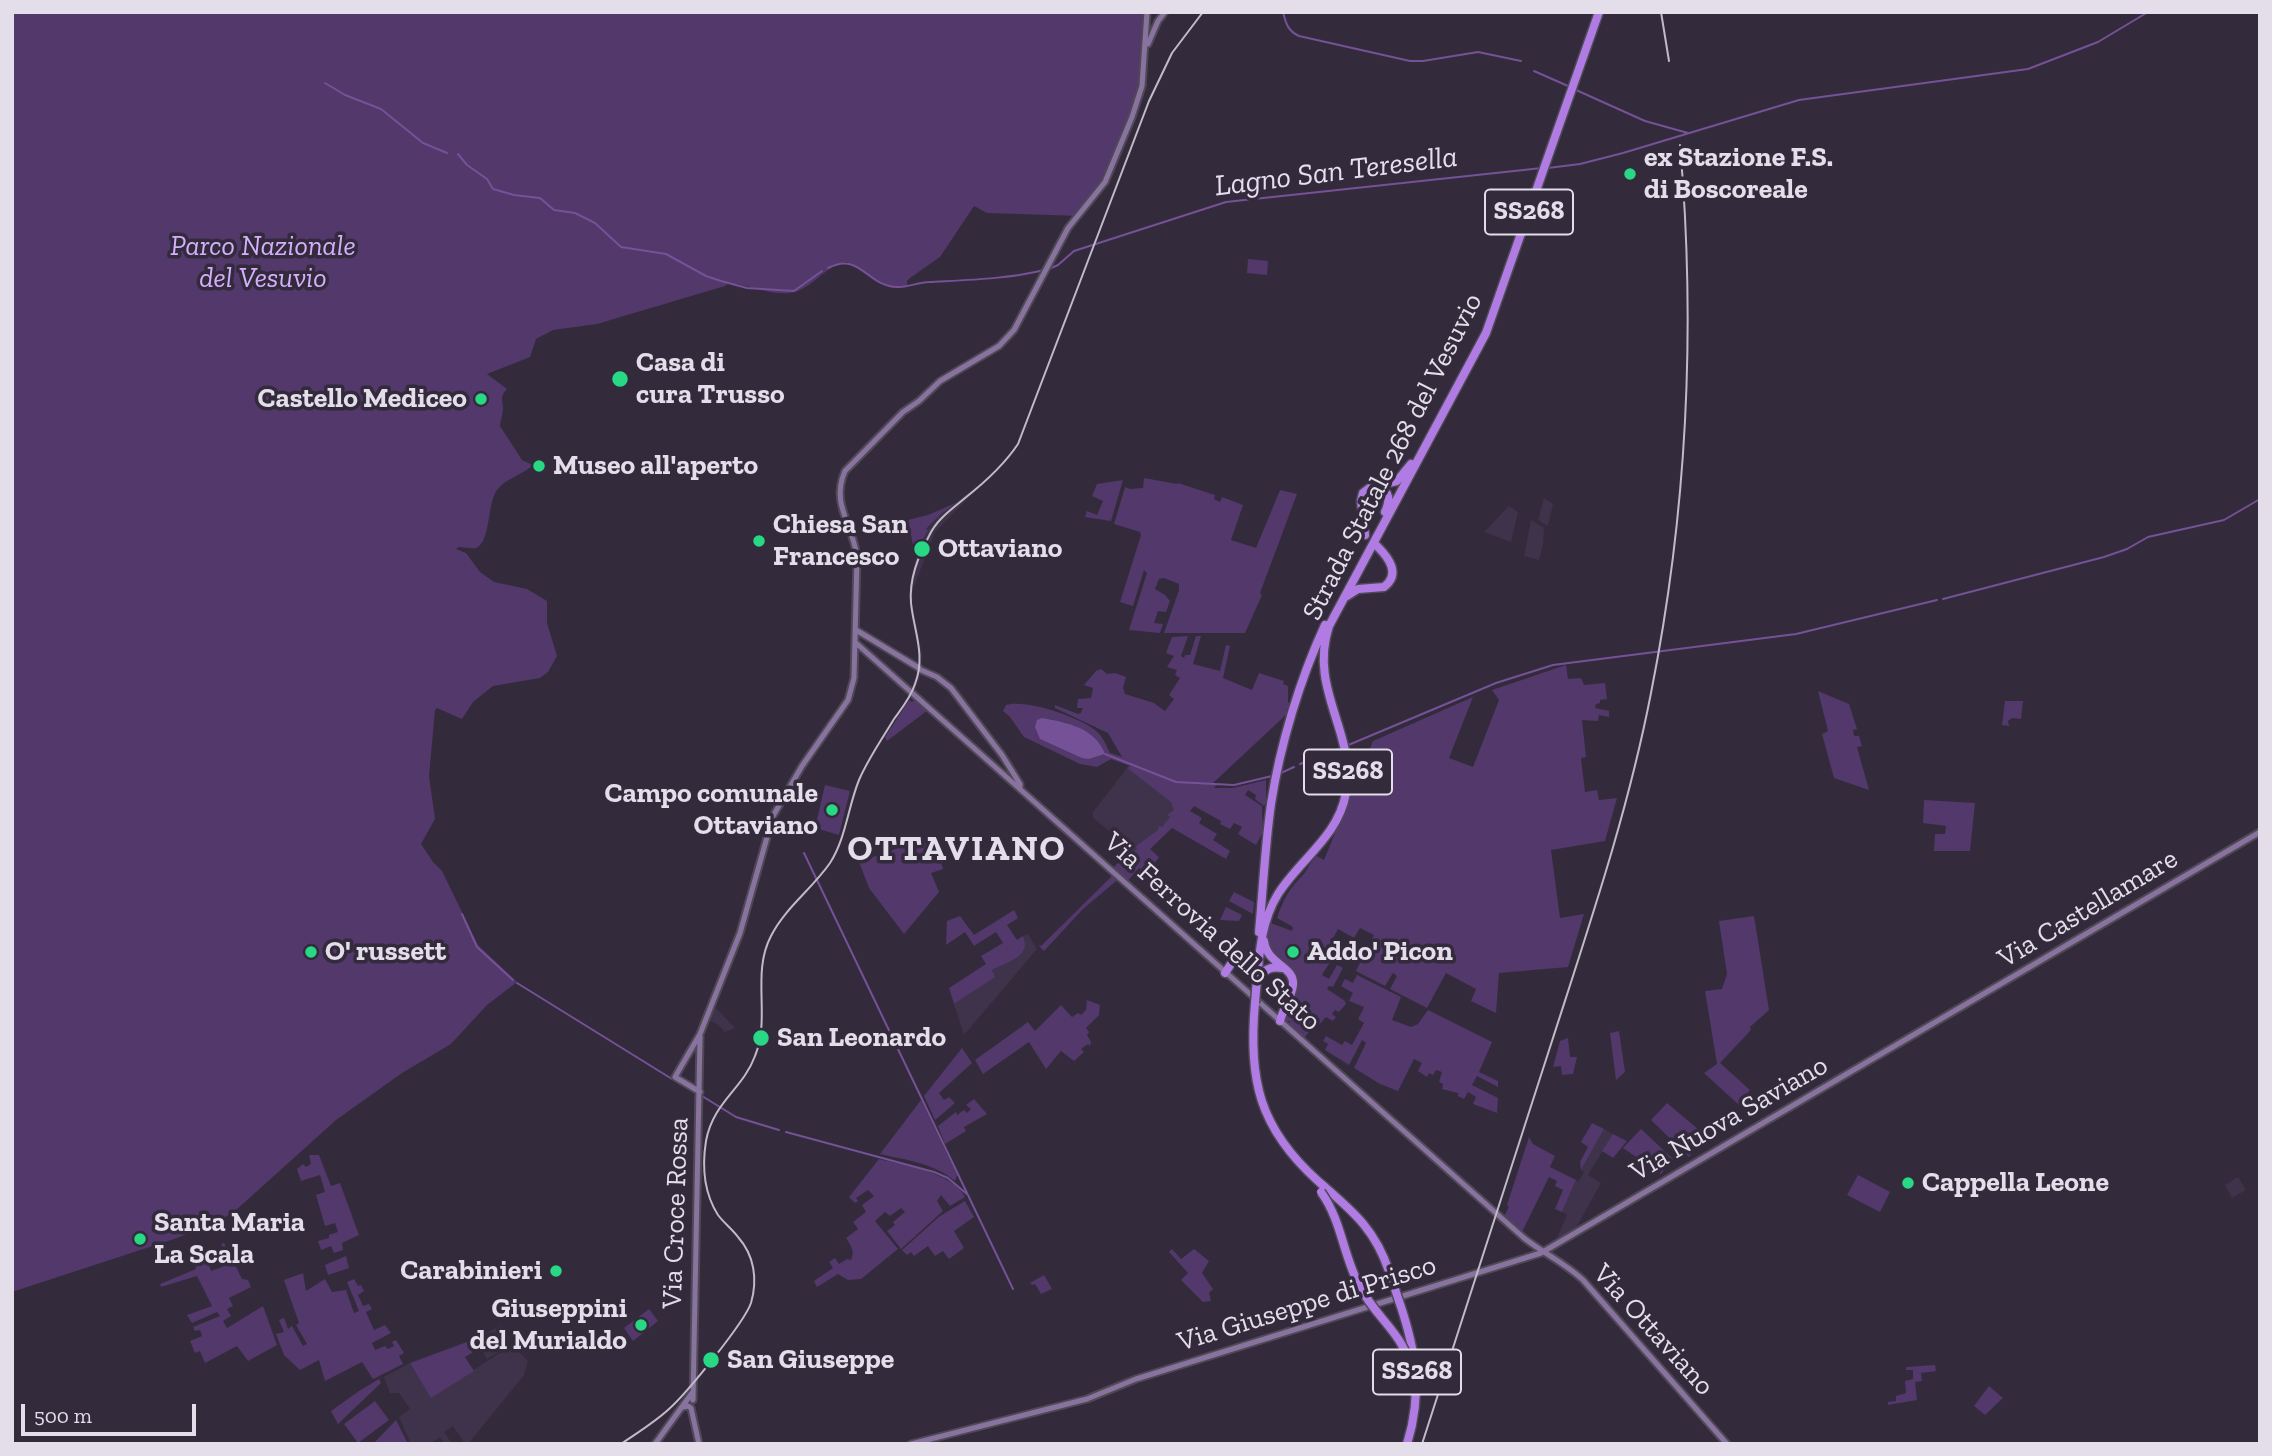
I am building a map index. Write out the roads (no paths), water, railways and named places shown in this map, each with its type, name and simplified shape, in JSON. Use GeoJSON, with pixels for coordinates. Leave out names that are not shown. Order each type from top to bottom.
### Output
{"type":"FeatureCollection","features":[{"type":"Feature","properties":{"kind":"highway","name":"Strada Statale 268 del Vesuvio"},"geometry":{"type":"LineString","coordinates":[[1366,534],[1380,523],[1470,357],[1488,317],[1597,12]]}},
{"type":"Feature","properties":{"kind":"highway","name":"Strada Statale 268 del Vesuvio"},"geometry":{"type":"LineString","coordinates":[[1405,1444],[1413,1405],[1414,1380],[1409,1359],[1399,1338],[1361,1289],[1340,1227],[1321,1192],[1286,1151],[1270,1127],[1256,1095],[1251,1058],[1268,830],[1277,774],[1305,675],[1366,534],[1466,373],[1486,333],[1597,12]]}},
{"type":"Feature","properties":{"kind":"highway"},"geometry":{"type":"LineString","coordinates":[[1373,589],[1363,582],[1361,573],[1366,534],[1362,495],[1374,486],[1397,481],[1415,460]]}},
{"type":"Feature","properties":{"kind":"highway"},"geometry":{"type":"LineString","coordinates":[[1374,486],[1385,490],[1389,496],[1380,523]]}},
{"type":"Feature","properties":{"kind":"highway"},"geometry":{"type":"LineString","coordinates":[[1324,633],[1348,594],[1358,589],[1384,587],[1392,579],[1393,571],[1388,560],[1366,534]]}},
{"type":"Feature","properties":{"kind":"highway","name":"Strada Statale 268 del Vesuvio"},"geometry":{"type":"LineString","coordinates":[[1262,929],[1280,891],[1329,834],[1346,794],[1346,753],[1324,673],[1324,633]]}},
{"type":"Feature","properties":{"kind":"highway"},"geometry":{"type":"LineString","coordinates":[[1223,971],[1235,958],[1251,953],[1262,929]]}},
{"type":"Feature","properties":{"kind":"highway"},"geometry":{"type":"LineString","coordinates":[[1262,929],[1267,952],[1273,960],[1288,970],[1293,979],[1293,987],[1277,1019]]}},
{"type":"Feature","properties":{"kind":"highway"},"geometry":{"type":"LineString","coordinates":[[1223,971],[1236,959],[1247,957],[1253,964],[1255,998]]}},
{"type":"Feature","properties":{"kind":"highway"},"geometry":{"type":"LineString","coordinates":[[1255,998],[1259,980],[1265,970],[1275,967],[1284,969],[1289,974],[1291,987],[1277,1019]]}},
{"type":"Feature","properties":{"kind":"highway","name":"Strada Statale 268 del Vesuvio"},"geometry":{"type":"LineString","coordinates":[[1251,1058],[1262,1104],[1276,1132],[1299,1163],[1367,1226],[1380,1248],[1412,1339],[1417,1378],[1416,1406],[1405,1444]]}},
{"type":"Feature","properties":{"kind":"main road"},"geometry":{"type":"LineString","coordinates":[[1153,12],[1158,21]]}},
{"type":"Feature","properties":{"kind":"main road"},"geometry":{"type":"LineString","coordinates":[[1146,50],[1158,21],[1165,12]]}},
{"type":"Feature","properties":{"kind":"main road"},"geometry":{"type":"LineString","coordinates":[[1147,13],[1152,20],[1158,21]]}},
{"type":"Feature","properties":{"kind":"main road"},"geometry":{"type":"LineString","coordinates":[[700,1094],[675,1077],[700,1034],[740,933],[773,816],[802,766],[848,700],[854,678],[857,550],[839,499],[841,480],[845,471],[903,412],[940,381],[1004,342],[1022,317],[1068,228],[1105,182],[1135,110],[1142,86],[1147,13]]}},
{"type":"Feature","properties":{"kind":"main road"},"geometry":{"type":"LineString","coordinates":[[856,630],[951,688],[1002,755],[1020,784],[1020,789]]}},
{"type":"Feature","properties":{"kind":"main road","name":"Via Ferrovia dello Stato"},"geometry":{"type":"LineString","coordinates":[[856,643],[1541,1252]]}},
{"type":"Feature","properties":{"kind":"main road","name":"Via Castellamare"},"geometry":{"type":"LineString","coordinates":[[1938,1022],[2260,832]]}},
{"type":"Feature","properties":{"kind":"main road","name":"Via Nuova Saviano"},"geometry":{"type":"LineString","coordinates":[[1541,1252],[1938,1022]]}},
{"type":"Feature","properties":{"kind":"main road","name":"Via Croce Rossa"},"geometry":{"type":"LineString","coordinates":[[699,1444],[692,1416],[692,1399],[700,1034]]}},
{"type":"Feature","properties":{"kind":"main road","name":"Via Giuseppe di Prisco"},"geometry":{"type":"LineString","coordinates":[[911,1444],[1087,1399],[1146,1375],[1541,1252]]}},
{"type":"Feature","properties":{"kind":"main road","name":"Via Ottaviano"},"geometry":{"type":"LineString","coordinates":[[1541,1252],[1564,1264],[1588,1285],[1727,1444]]}},
{"type":"Feature","properties":{"kind":"main road"},"geometry":{"type":"LineString","coordinates":[[655,1444],[682,1407],[692,1399]]}},
{"type":"Feature","properties":{"kind":"main road"},"geometry":{"type":"LineString","coordinates":[[682,1407],[691,1407],[692,1416]]}},
{"type":"Feature","properties":{"kind":"waterway"},"geometry":{"type":"LineString","coordinates":[[1283,12],[1288,27],[1299,36],[1410,61],[1478,52],[1521,61]]}},
{"type":"Feature","properties":{"kind":"waterway"},"geometry":{"type":"LineString","coordinates":[[1548,168],[1580,164],[1623,153],[1799,100],[2028,69],[2098,42],[2148,12]]}},
{"type":"Feature","properties":{"kind":"waterway"},"geometry":{"type":"LineString","coordinates":[[1534,71],[1568,86]]}},
{"type":"Feature","properties":{"kind":"waterway"},"geometry":{"type":"LineString","coordinates":[[325,83],[345,95],[381,109],[423,143],[447,153]]}},
{"type":"Feature","properties":{"kind":"waterway"},"geometry":{"type":"LineString","coordinates":[[1576,90],[1645,121],[1688,133]]}},
{"type":"Feature","properties":{"kind":"waterway"},"geometry":{"type":"LineString","coordinates":[[458,154],[467,165],[487,179],[493,189],[540,198],[554,210],[575,213],[595,223],[621,247],[666,254],[706,276],[721,281],[747,288],[794,291],[822,271]]}},
{"type":"Feature","properties":{"kind":"waterway","name":"Lagno San Teresella"},"geometry":{"type":"LineString","coordinates":[[1049,269],[1074,251],[1226,202],[1542,168]]}},
{"type":"Feature","properties":{"kind":"waterway","name":"Lagno San Teresella"},"geometry":{"type":"LineString","coordinates":[[828,268],[839,264],[856,266],[886,285],[901,287],[925,282],[1002,277],[1044,270]]}},
{"type":"Feature","properties":{"kind":"waterway"},"geometry":{"type":"LineString","coordinates":[[1943,599],[2104,557],[2127,549],[2148,537],[2224,520],[2260,499]]}},
{"type":"Feature","properties":{"kind":"waterway"},"geometry":{"type":"LineString","coordinates":[[1346,746],[1496,683],[1553,665],[1796,634],[1937,600]]}},
{"type":"Feature","properties":{"kind":"waterway"},"geometry":{"type":"LineString","coordinates":[[1300,764],[1341,748]]}},
{"type":"Feature","properties":{"kind":"waterway"},"geometry":{"type":"LineString","coordinates":[[1105,754],[1176,782],[1234,785],[1272,776]]}},
{"type":"Feature","properties":{"kind":"waterway"},"geometry":{"type":"LineString","coordinates":[[1281,773],[1294,767]]}},
{"type":"Feature","properties":{"kind":"waterway"},"geometry":{"type":"LineString","coordinates":[[804,853],[1013,1289]]}},
{"type":"Feature","properties":{"kind":"waterway"},"geometry":{"type":"LineString","coordinates":[[462,914],[477,947],[513,980]]}},
{"type":"Feature","properties":{"kind":"waterway"},"geometry":{"type":"LineString","coordinates":[[517,983],[672,1079]]}},
{"type":"Feature","properties":{"kind":"waterway"},"geometry":{"type":"LineString","coordinates":[[677,1082],[695,1092]]}},
{"type":"Feature","properties":{"kind":"waterway"},"geometry":{"type":"LineString","coordinates":[[702,1096],[736,1117],[779,1130]]}},
{"type":"Feature","properties":{"kind":"waterway"},"geometry":{"type":"LineString","coordinates":[[786,1132],[934,1172],[948,1178],[968,1195]]}},
{"type":"Feature","properties":{"kind":"railway"},"geometry":{"type":"LineString","coordinates":[[621,1444],[677,1401],[726,1341],[751,1303],[754,1285],[751,1259],[736,1234],[713,1207],[705,1179],[704,1160],[706,1141],[715,1116],[750,1068],[755,1056],[761,1026],[761,980],[765,950],[784,916],[830,863],[840,843],[863,772],[913,689],[918,673],[919,653],[911,603],[911,585],[925,544],[940,520],[993,473],[1018,444],[1149,101],[1172,53],[1203,12]]}},
{"type":"Feature","properties":{"kind":"railway"},"geometry":{"type":"LineString","coordinates":[[1661,12],[1669,61]]}},
{"type":"Feature","properties":{"kind":"railway"},"geometry":{"type":"LineString","coordinates":[[1422,1444],[1607,868],[1651,693],[1673,557],[1685,420],[1687,282],[1680,145]]}},
{"type":"Feature","properties":{"kind":"place","name":"ex Stazione F.S. di Boscoreale"},"geometry":{"type":"Point","coordinates":[1630,174]}},
{"type":"Feature","properties":{"kind":"place","name":"Casa di cura Trusso"},"geometry":{"type":"Point","coordinates":[620,379]}},
{"type":"Feature","properties":{"kind":"place","name":"Castello Mediceo"},"geometry":{"type":"Point","coordinates":[481,399]}},
{"type":"Feature","properties":{"kind":"place","name":"Museo all'aperto"},"geometry":{"type":"Point","coordinates":[539,466]}},
{"type":"Feature","properties":{"kind":"place","name":"Chiesa San Francesco"},"geometry":{"type":"Point","coordinates":[759,541]}},
{"type":"Feature","properties":{"kind":"place","name":"Ottaviano"},"geometry":{"type":"Point","coordinates":[922,549]}},
{"type":"Feature","properties":{"kind":"place","name":"Campo comunale Ottaviano"},"geometry":{"type":"Point","coordinates":[832,810]}},
{"type":"Feature","properties":{"kind":"place","name":"O' russett"},"geometry":{"type":"Point","coordinates":[311,952]}},
{"type":"Feature","properties":{"kind":"place","name":"Addo' Picon"},"geometry":{"type":"Point","coordinates":[1293,952]}},
{"type":"Feature","properties":{"kind":"place","name":"San Leonardo"},"geometry":{"type":"Point","coordinates":[761,1038]}},
{"type":"Feature","properties":{"kind":"place","name":"Cappella Leone"},"geometry":{"type":"Point","coordinates":[1908,1183]}},
{"type":"Feature","properties":{"kind":"place","name":"Santa Maria La Scala"},"geometry":{"type":"Point","coordinates":[140,1239]}},
{"type":"Feature","properties":{"kind":"place","name":"Carabinieri"},"geometry":{"type":"Point","coordinates":[556,1271]}},
{"type":"Feature","properties":{"kind":"place","name":"Giuseppini del Murialdo"},"geometry":{"type":"Point","coordinates":[641,1325]}},
{"type":"Feature","properties":{"kind":"place","name":"San Giuseppe"},"geometry":{"type":"Point","coordinates":[711,1360]}},
{"type":"Feature","properties":{"kind":"district","name":"OTTAVIANO"},"geometry":{"type":"Point","coordinates":[957,850]}},
{"type":"Feature","properties":{"kind":"park label","name":"Parco Nazionale del Vesuvio"},"geometry":{"type":"Point","coordinates":[263,263]}}]}
